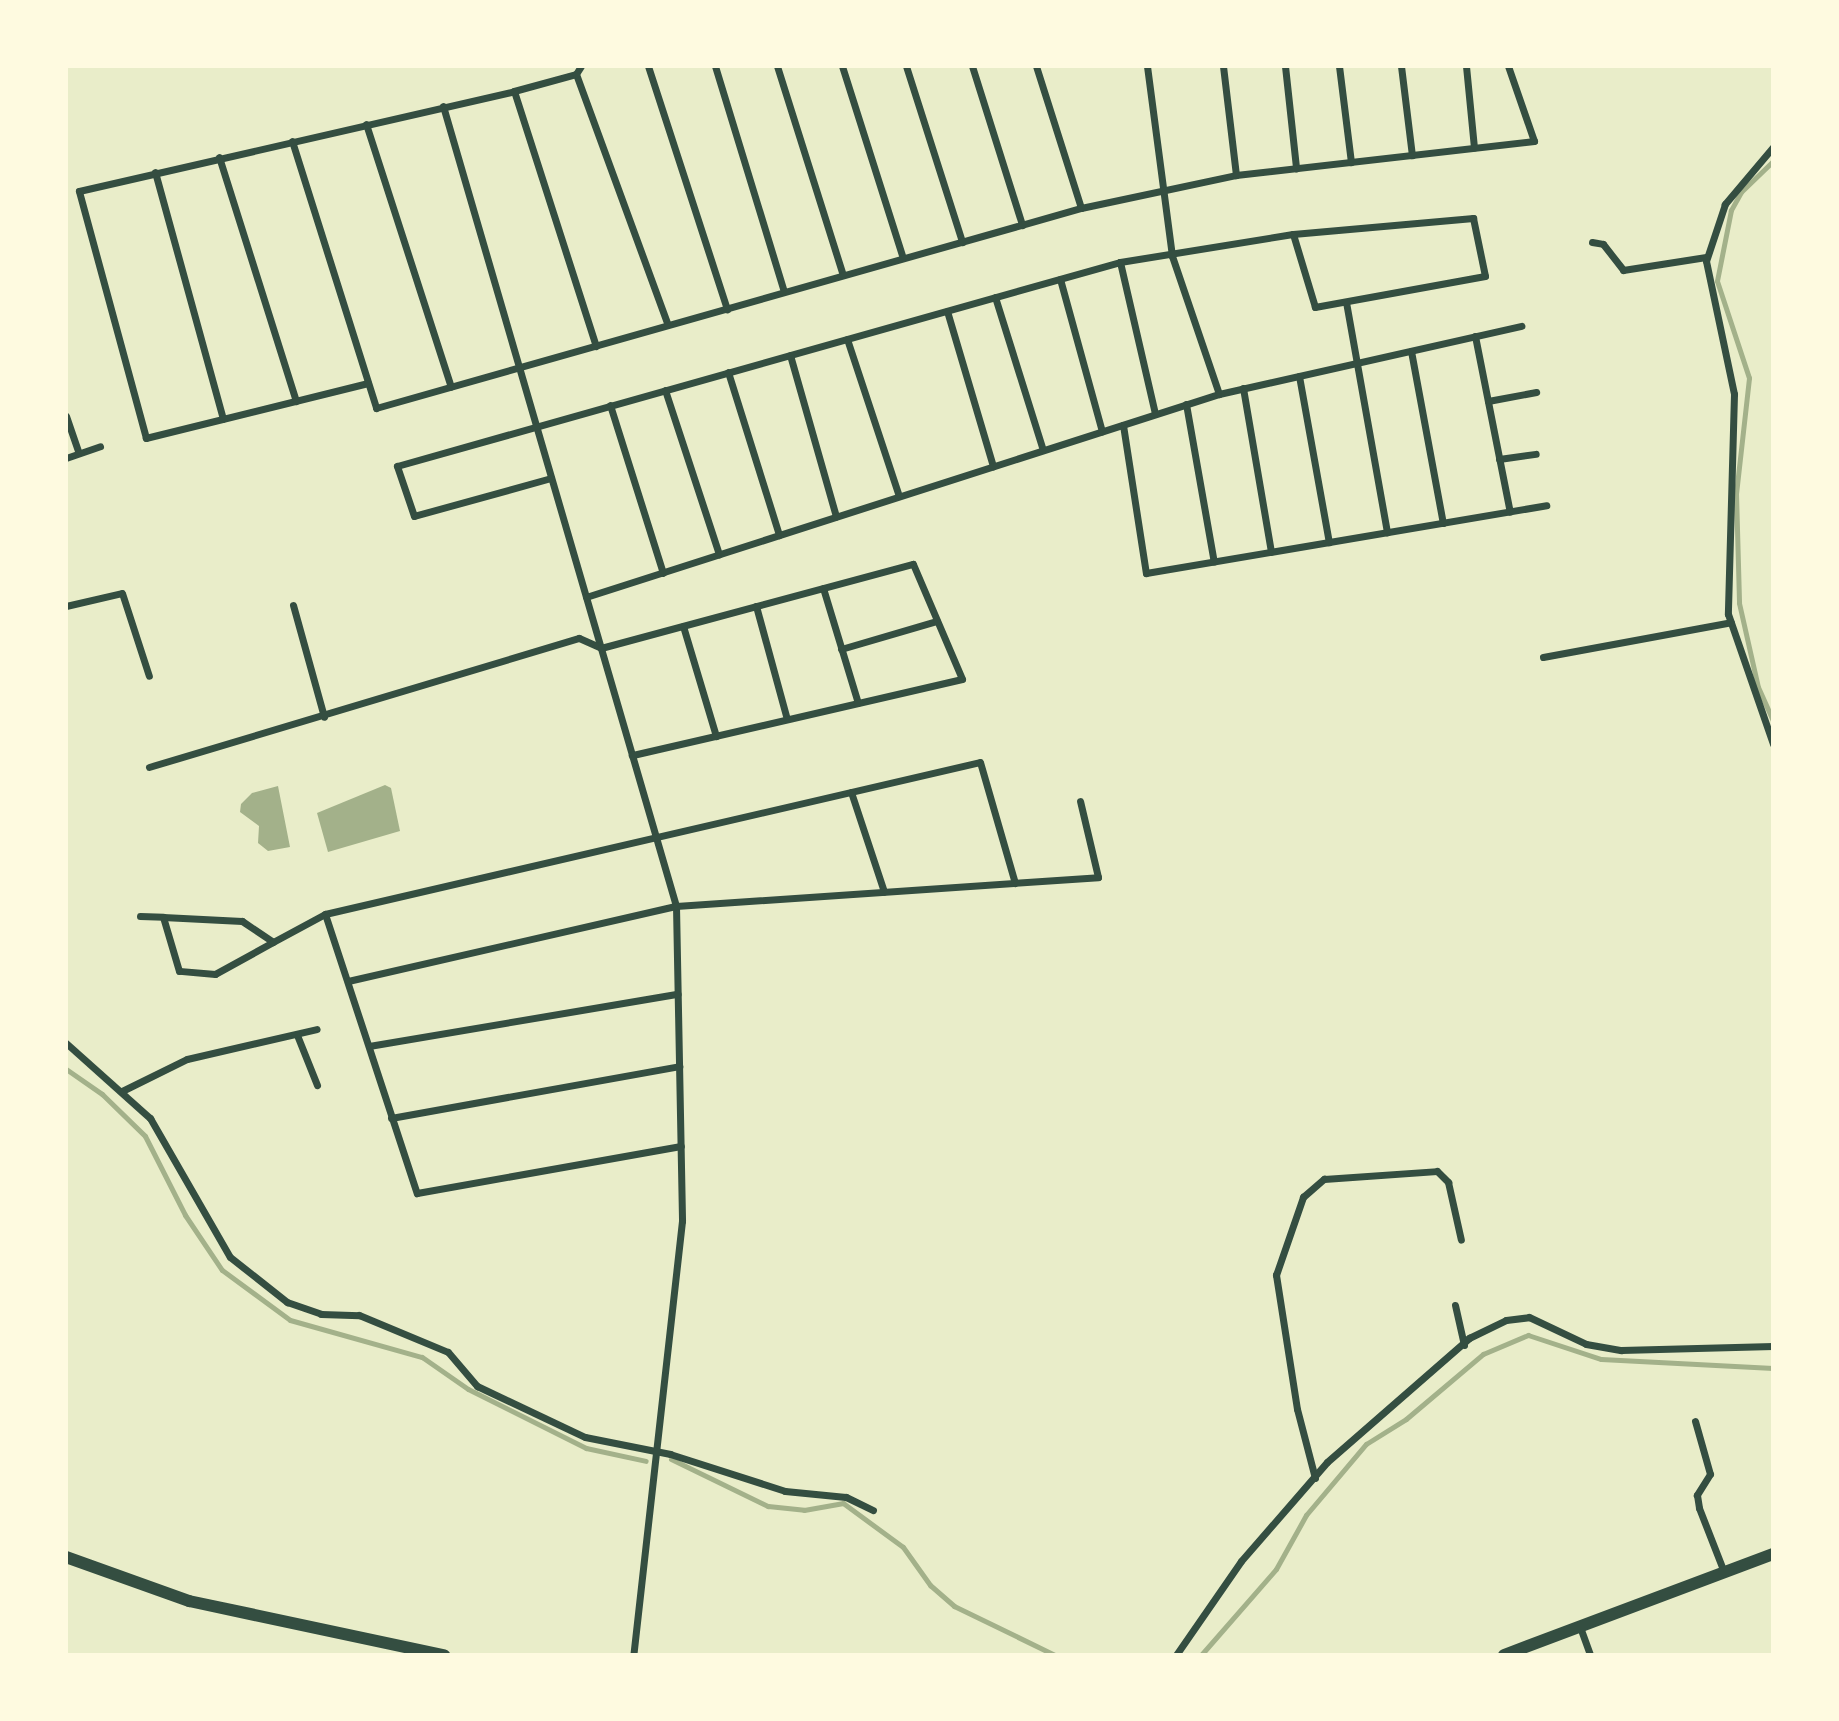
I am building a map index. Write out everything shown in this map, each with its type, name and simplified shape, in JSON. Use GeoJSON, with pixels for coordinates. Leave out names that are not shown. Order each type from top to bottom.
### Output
{"type":"FeatureCollection","features":[{"type":"Feature","properties":{"kind":"highway"},"geometry":{"type":"LineString","coordinates":[[1504,1655],[1773,1554]]}},
{"type":"Feature","properties":{"kind":"highway"},"geometry":{"type":"LineString","coordinates":[[66,1557],[189,1601],[444,1655]]}},
{"type":"Feature","properties":{"kind":"street"},"geometry":{"type":"LineString","coordinates":[[648,66],[727,309]]}},
{"type":"Feature","properties":{"kind":"street"},"geometry":{"type":"LineString","coordinates":[[715,66],[784,292]]}},
{"type":"Feature","properties":{"kind":"street"},"geometry":{"type":"LineString","coordinates":[[777,66],[843,275]]}},
{"type":"Feature","properties":{"kind":"street"},"geometry":{"type":"LineString","coordinates":[[842,66],[903,258]]}},
{"type":"Feature","properties":{"kind":"street"},"geometry":{"type":"LineString","coordinates":[[906,66],[962,242]]}},
{"type":"Feature","properties":{"kind":"street"},"geometry":{"type":"LineString","coordinates":[[972,66],[1022,225]]}},
{"type":"Feature","properties":{"kind":"street"},"geometry":{"type":"LineString","coordinates":[[1036,66],[1081,208]]}},
{"type":"Feature","properties":{"kind":"street"},"geometry":{"type":"LineString","coordinates":[[1147,66],[1172,256],[1219,394]]}},
{"type":"Feature","properties":{"kind":"street"},"geometry":{"type":"LineString","coordinates":[[1223,66],[1236,175]]}},
{"type":"Feature","properties":{"kind":"street"},"geometry":{"type":"LineString","coordinates":[[1285,66],[1296,168]]}},
{"type":"Feature","properties":{"kind":"street"},"geometry":{"type":"LineString","coordinates":[[1339,66],[1351,162]]}},
{"type":"Feature","properties":{"kind":"street"},"geometry":{"type":"LineString","coordinates":[[1403,66],[1412,155]]}},
{"type":"Feature","properties":{"kind":"street"},"geometry":{"type":"LineString","coordinates":[[1466,66],[1474,148]]}},
{"type":"Feature","properties":{"kind":"street"},"geometry":{"type":"LineString","coordinates":[[292,141],[376,408],[1081,208],[1236,175],[1534,141],[1508,66]]}},
{"type":"Feature","properties":{"kind":"street"},"geometry":{"type":"LineString","coordinates":[[368,383],[146,438],[79,191],[514,91],[579,70],[668,325]]}},
{"type":"Feature","properties":{"kind":"street"},"geometry":{"type":"LineString","coordinates":[[514,91],[596,346]]}},
{"type":"Feature","properties":{"kind":"street"},"geometry":{"type":"LineString","coordinates":[[443,106],[676,906],[682,1221],[633,1655]]}},
{"type":"Feature","properties":{"kind":"street"},"geometry":{"type":"LineString","coordinates":[[366,124],[451,387]]}},
{"type":"Feature","properties":{"kind":"street"},"geometry":{"type":"LineString","coordinates":[[1773,147],[1725,204],[1706,257],[1734,394],[1728,532],[1731,622],[1773,744]]}},
{"type":"Feature","properties":{"kind":"street"},"geometry":{"type":"LineString","coordinates":[[219,157],[296,401]]}},
{"type":"Feature","properties":{"kind":"street"},"geometry":{"type":"LineString","coordinates":[[155,172],[223,419]]}},
{"type":"Feature","properties":{"kind":"street"},"geometry":{"type":"LineString","coordinates":[[551,478],[414,516],[397,466],[1120,262],[1293,234],[1473,218],[1485,276],[1315,307],[1293,234]]}},
{"type":"Feature","properties":{"kind":"street"},"geometry":{"type":"LineString","coordinates":[[1592,242],[1603,244],[1623,270],[1706,257]]}},
{"type":"Feature","properties":{"kind":"street"},"geometry":{"type":"LineString","coordinates":[[1120,262],[1155,414]]}},
{"type":"Feature","properties":{"kind":"street"},"geometry":{"type":"LineString","coordinates":[[1060,279],[1102,431]]}},
{"type":"Feature","properties":{"kind":"street"},"geometry":{"type":"LineString","coordinates":[[995,297],[1043,450]]}},
{"type":"Feature","properties":{"kind":"street"},"geometry":{"type":"LineString","coordinates":[[1346,302],[1387,532]]}},
{"type":"Feature","properties":{"kind":"street"},"geometry":{"type":"LineString","coordinates":[[947,311],[993,466]]}},
{"type":"Feature","properties":{"kind":"street"},"geometry":{"type":"LineString","coordinates":[[586,597],[1219,394],[1521,326]]}},
{"type":"Feature","properties":{"kind":"street"},"geometry":{"type":"LineString","coordinates":[[1475,336],[1510,512]]}},
{"type":"Feature","properties":{"kind":"street"},"geometry":{"type":"LineString","coordinates":[[847,339],[899,496]]}},
{"type":"Feature","properties":{"kind":"street"},"geometry":{"type":"LineString","coordinates":[[1411,351],[1443,523]]}},
{"type":"Feature","properties":{"kind":"street"},"geometry":{"type":"LineString","coordinates":[[790,355],[836,517]]}},
{"type":"Feature","properties":{"kind":"street"},"geometry":{"type":"LineString","coordinates":[[728,372],[779,535]]}},
{"type":"Feature","properties":{"kind":"street"},"geometry":{"type":"LineString","coordinates":[[1299,376],[1329,542]]}},
{"type":"Feature","properties":{"kind":"street"},"geometry":{"type":"LineString","coordinates":[[1243,388],[1271,552]]}},
{"type":"Feature","properties":{"kind":"street"},"geometry":{"type":"LineString","coordinates":[[665,390],[719,554]]}},
{"type":"Feature","properties":{"kind":"street"},"geometry":{"type":"LineString","coordinates":[[1488,401],[1536,392]]}},
{"type":"Feature","properties":{"kind":"street"},"geometry":{"type":"LineString","coordinates":[[1186,404],[1214,562]]}},
{"type":"Feature","properties":{"kind":"street"},"geometry":{"type":"LineString","coordinates":[[610,405],[663,573]]}},
{"type":"Feature","properties":{"kind":"street"},"geometry":{"type":"LineString","coordinates":[[66,416],[79,453]]}},
{"type":"Feature","properties":{"kind":"street"},"geometry":{"type":"LineString","coordinates":[[1123,425],[1146,573],[1546,505]]}},
{"type":"Feature","properties":{"kind":"street"},"geometry":{"type":"LineString","coordinates":[[66,458],[100,446]]}},
{"type":"Feature","properties":{"kind":"street"},"geometry":{"type":"LineString","coordinates":[[1499,459],[1536,454]]}},
{"type":"Feature","properties":{"kind":"street"},"geometry":{"type":"LineString","coordinates":[[149,767],[579,638],[601,648],[913,564],[962,679],[632,755]]}},
{"type":"Feature","properties":{"kind":"street"},"geometry":{"type":"LineString","coordinates":[[823,588],[858,703]]}},
{"type":"Feature","properties":{"kind":"street"},"geometry":{"type":"LineString","coordinates":[[66,606],[122,593],[149,676]]}},
{"type":"Feature","properties":{"kind":"street"},"geometry":{"type":"LineString","coordinates":[[293,605],[324,717]]}},
{"type":"Feature","properties":{"kind":"street"},"geometry":{"type":"LineString","coordinates":[[756,606],[787,719]]}},
{"type":"Feature","properties":{"kind":"street"},"geometry":{"type":"LineString","coordinates":[[841,649],[937,621]]}},
{"type":"Feature","properties":{"kind":"street"},"geometry":{"type":"LineString","coordinates":[[1543,657],[1731,622]]}},
{"type":"Feature","properties":{"kind":"street"},"geometry":{"type":"LineString","coordinates":[[683,626],[716,736]]}},
{"type":"Feature","properties":{"kind":"street"},"geometry":{"type":"LineString","coordinates":[[163,917],[179,971],[215,974],[325,914],[980,762],[1015,883]]}},
{"type":"Feature","properties":{"kind":"street"},"geometry":{"type":"LineString","coordinates":[[851,792],[884,892]]}},
{"type":"Feature","properties":{"kind":"street"},"geometry":{"type":"LineString","coordinates":[[348,981],[676,906],[1098,877],[1080,801]]}},
{"type":"Feature","properties":{"kind":"street"},"geometry":{"type":"LineString","coordinates":[[325,914],[417,1193],[681,1146]]}},
{"type":"Feature","properties":{"kind":"street"},"geometry":{"type":"LineString","coordinates":[[140,916],[242,921],[273,942]]}},
{"type":"Feature","properties":{"kind":"street"},"geometry":{"type":"LineString","coordinates":[[369,1046],[678,994]]}},
{"type":"Feature","properties":{"kind":"street"},"geometry":{"type":"LineString","coordinates":[[122,1091],[187,1059],[317,1029]]}},
{"type":"Feature","properties":{"kind":"street"},"geometry":{"type":"LineString","coordinates":[[297,1035],[317,1085]]}},
{"type":"Feature","properties":{"kind":"street"},"geometry":{"type":"LineString","coordinates":[[66,1043],[150,1118],[230,1257],[264,1286],[321,1314],[359,1315],[448,1352],[477,1386],[585,1437],[656,1451],[785,1491],[846,1497],[873,1510]]}},
{"type":"Feature","properties":{"kind":"street"},"geometry":{"type":"LineString","coordinates":[[391,1118],[679,1066]]}},
{"type":"Feature","properties":{"kind":"street"},"geometry":{"type":"LineString","coordinates":[[1315,1478],[1297,1409],[1276,1275],[1303,1197],[1324,1179],[1437,1171],[1448,1182],[1461,1240]]}},
{"type":"Feature","properties":{"kind":"street"},"geometry":{"type":"LineString","coordinates":[[1455,1305],[1464,1346]]}},
{"type":"Feature","properties":{"kind":"street"},"geometry":{"type":"LineString","coordinates":[[1176,1655],[1241,1561],[1353,1436],[1464,1346],[1506,1320],[1529,1317],[1586,1344],[1621,1350],[1773,1346]]}},
{"type":"Feature","properties":{"kind":"street"},"geometry":{"type":"LineString","coordinates":[[1695,1421],[1710,1474],[1697,1495],[1699,1508],[1724,1572]]}},
{"type":"Feature","properties":{"kind":"street"},"geometry":{"type":"LineString","coordinates":[[1580,1627],[1590,1655]]}},
{"type":"Feature","properties":{"kind":"shaded area"},"geometry":{"type":"Polygon","coordinates":[[[385,785],[391,788],[400,831],[328,852],[317,813],[385,785]]]}},
{"type":"Feature","properties":{"kind":"shaded area"},"geometry":{"type":"Polygon","coordinates":[[[278,786],[290,847],[268,851],[258,843],[259,826],[240,812],[241,804],[252,793],[278,786]]]}},
{"type":"Feature","properties":{"kind":"waterway"},"geometry":{"type":"LineString","coordinates":[[1773,161],[1741,192],[1731,210],[1717,281],[1749,378],[1736,493],[1739,603],[1758,687],[1773,720]]}},
{"type":"Feature","properties":{"kind":"waterway"},"geometry":{"type":"LineString","coordinates":[[66,1069],[102,1094],[145,1136],[185,1215],[222,1270],[290,1320],[422,1357],[468,1389],[586,1448],[646,1461]]}},
{"type":"Feature","properties":{"kind":"waterway"},"geometry":{"type":"LineString","coordinates":[[1201,1655],[1276,1569],[1306,1515],[1366,1444],[1406,1419],[1483,1354],[1528,1335],[1601,1359],[1773,1368]]}},
{"type":"Feature","properties":{"kind":"waterway"},"geometry":{"type":"LineString","coordinates":[[671,1459],[768,1506],[804,1510],[843,1503],[903,1547],[930,1585],[954,1606],[1055,1655]]}}]}
